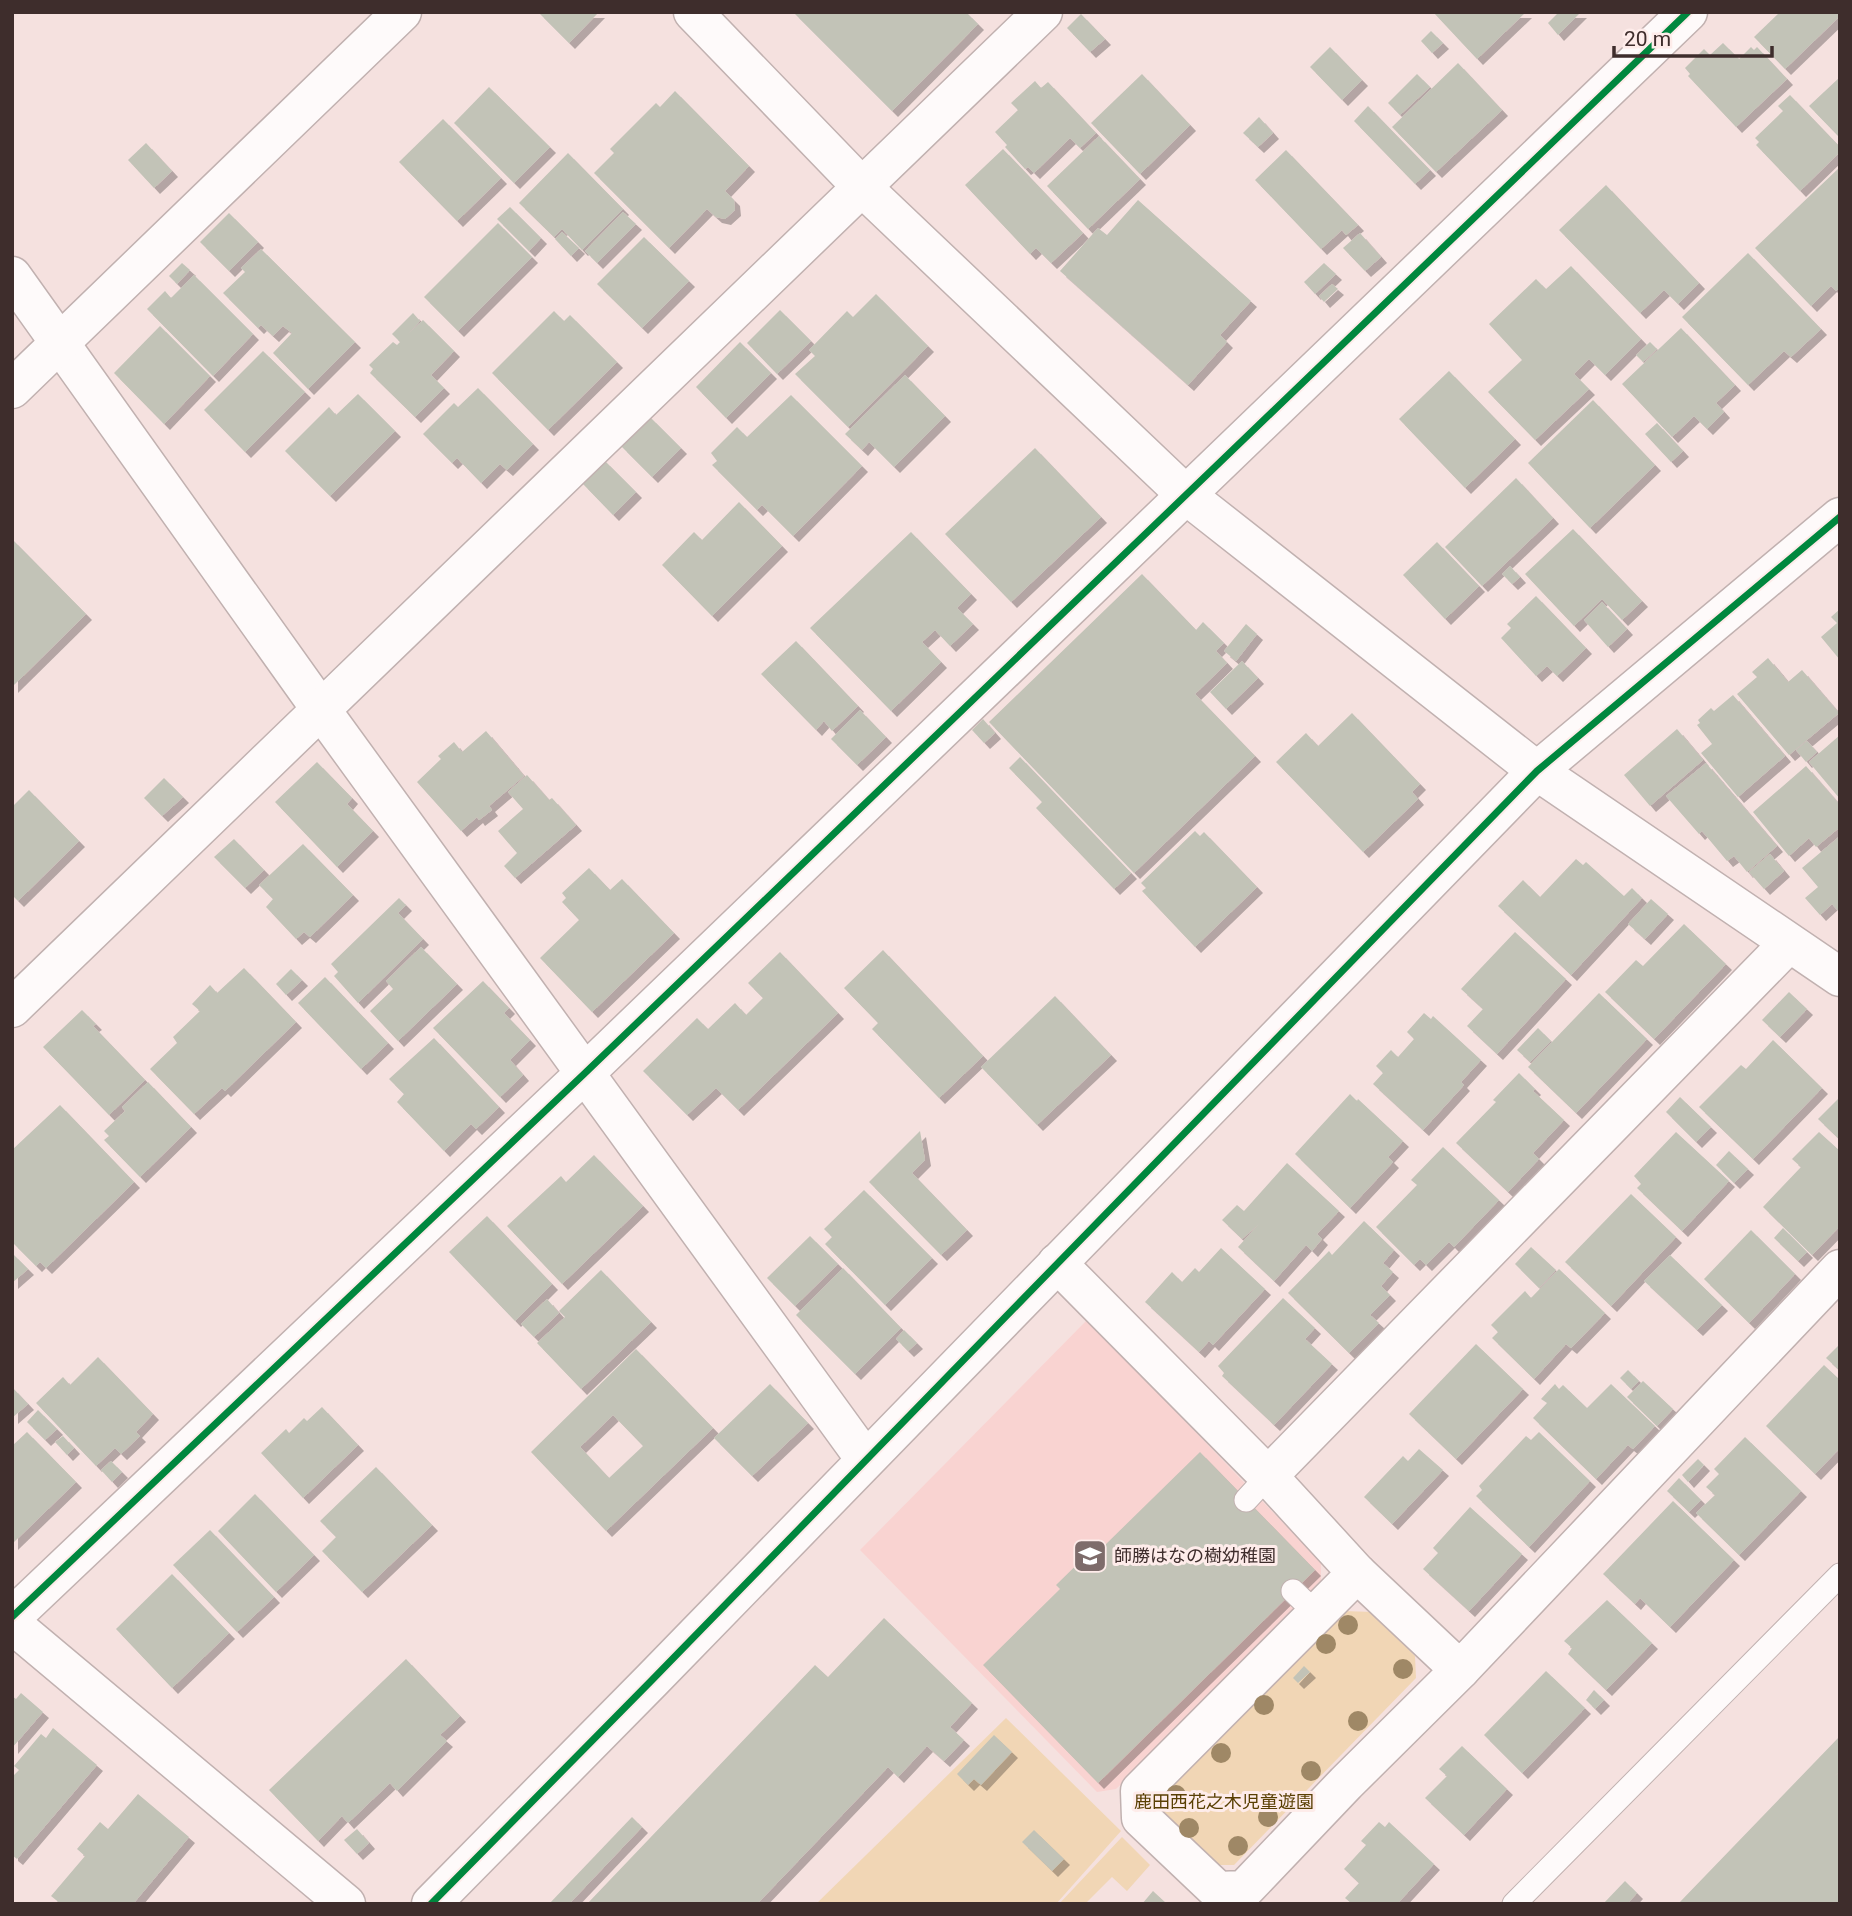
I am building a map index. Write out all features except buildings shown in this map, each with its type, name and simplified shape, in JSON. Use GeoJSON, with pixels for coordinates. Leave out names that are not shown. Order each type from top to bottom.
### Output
{"type":"FeatureCollection","features":[{"type":"Feature","properties":{"kind":"street"},"geometry":{"type":"LineString","coordinates":[[12,389],[402,12]]}},
{"type":"Feature","properties":{"kind":"street"},"geometry":{"type":"LineString","coordinates":[[693,12],[862,187],[1186,495],[1537,771],[1840,977]]}},
{"type":"Feature","properties":{"kind":"street"},"geometry":{"type":"LineString","coordinates":[[12,1008],[1043,12]]}},
{"type":"Feature","properties":{"kind":"street"},"geometry":{"type":"LineString","coordinates":[[12,1617],[584,1074],[1688,12]]}},
{"type":"Feature","properties":{"kind":"street"},"geometry":{"type":"LineString","coordinates":[[12,276],[322,711],[865,1459]]}},
{"type":"Feature","properties":{"kind":"street"},"geometry":{"type":"LineString","coordinates":[[431,1904],[1537,771],[1840,517]]}},
{"type":"Feature","properties":{"kind":"street"},"geometry":{"type":"LineString","coordinates":[[1257,1488],[1788,944]]}},
{"type":"Feature","properties":{"kind":"street"},"geometry":{"type":"LineString","coordinates":[[1057,1264],[1257,1488],[1357,1573],[1460,1670]]}},
{"type":"Feature","properties":{"kind":"street"},"geometry":{"type":"LineString","coordinates":[[1357,1573],[1305,1602],[1140,1791],[1141,1818],[1218,1891],[1244,1890],[1346,1783],[1460,1670],[1840,1269]]}},
{"type":"Feature","properties":{"kind":"street"},"geometry":{"type":"LineString","coordinates":[[12,1624],[346,1904]]}},
{"type":"Feature","properties":{"kind":"lane"},"geometry":{"type":"LineString","coordinates":[[1514,1904],[1840,1575]]}},
{"type":"Feature","properties":{"kind":"shaded area","name":"師勝はなの樹幼稚園"},"geometry":{"type":"Polygon","coordinates":[[[1087,1320],[1321,1562],[1321,1588],[1116,1789],[1097,1792],[860,1550],[1087,1320]]]}},
{"type":"Feature","properties":{"kind":"green space","name":"鹿田西花之木児童遊園"},"geometry":{"type":"Polygon","coordinates":[[[1343,1611],[1373,1612],[1415,1656],[1416,1678],[1234,1865],[1214,1865],[1161,1813],[1160,1793],[1343,1611]]]}},
{"type":"Feature","properties":{"kind":"green space"},"geometry":{"type":"Polygon","coordinates":[[[1006,1718],[1121,1831],[1056,1904],[816,1904],[1006,1718]]]}},
{"type":"Feature","properties":{"kind":"green space"},"geometry":{"type":"Polygon","coordinates":[[[1122,1837],[1150,1865],[1127,1891],[1112,1877],[1085,1904],[1059,1904],[1122,1837]]]}},
{"type":"Feature","properties":{"kind":"cycle path"},"geometry":{"type":"LineString","coordinates":[[12,1617],[584,1074],[1688,12]]}},
{"type":"Feature","properties":{"kind":"cycle path"},"geometry":{"type":"LineString","coordinates":[[431,1904],[1537,771],[1840,517]]}},
{"type":"Feature","properties":{"kind":"place","name":"師勝はなの樹幼稚園"},"geometry":{"type":"Point","coordinates":[1090,1556]}}]}
